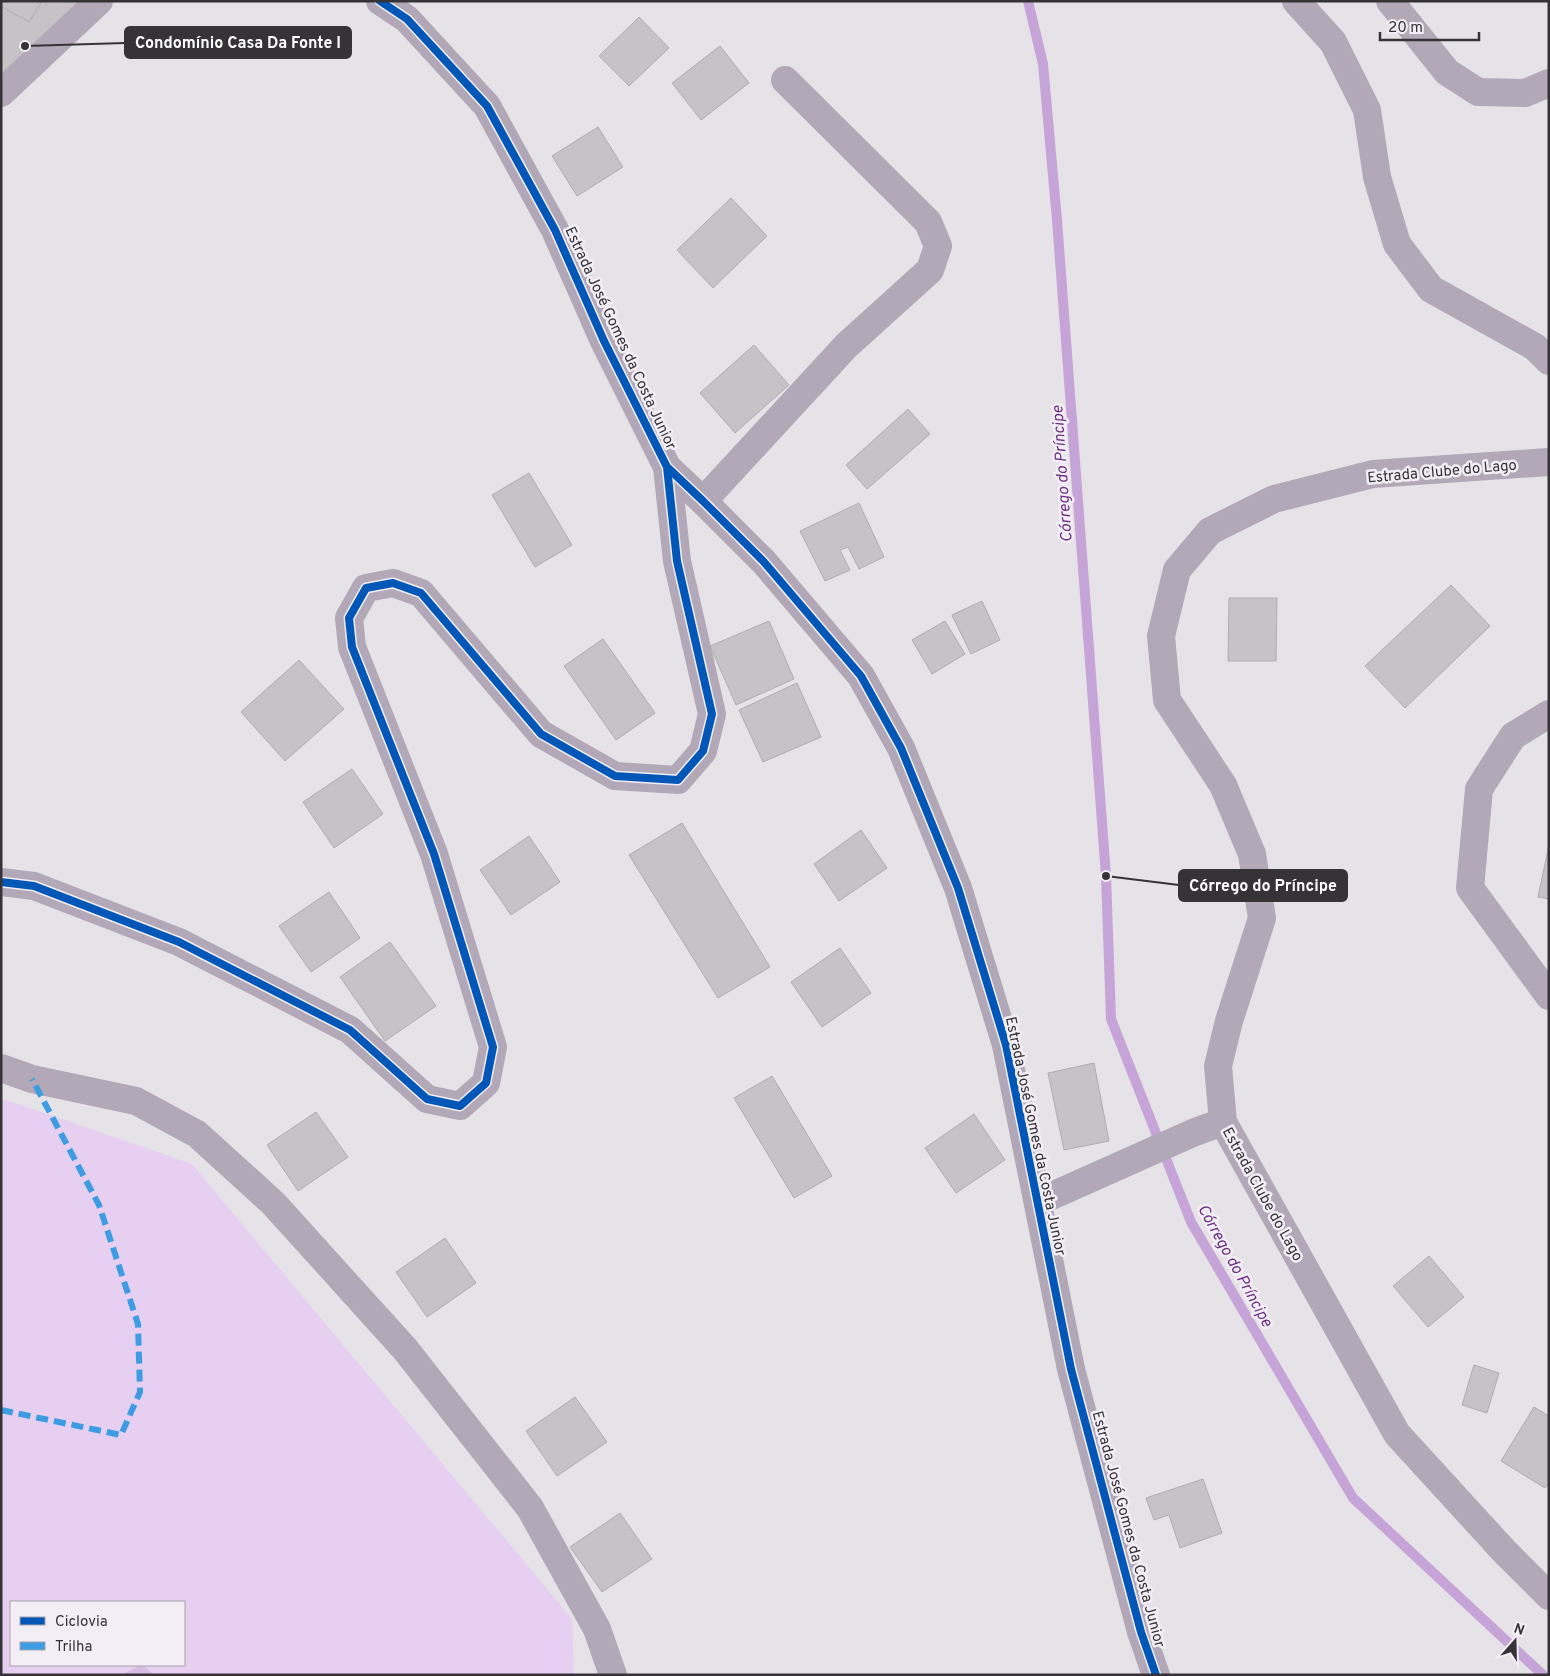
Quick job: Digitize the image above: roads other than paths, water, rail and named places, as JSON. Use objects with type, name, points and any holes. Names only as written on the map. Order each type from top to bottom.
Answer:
[{"type":"street","points":[[1,93],[99,1]]},
{"type":"street","name":"Estrada José Gomes da Costa Junior","points":[[380,1],[407,19],[487,106],[555,230],[604,340],[667,467],[704,500],[764,562],[861,676],[901,748],[958,888],[1008,1055],[1071,1369],[1141,1632],[1156,1675]]},
{"type":"street","points":[[1296,1],[1333,42],[1367,110],[1377,177],[1397,244],[1431,289],[1535,347],[1549,361]]},
{"type":"street","points":[[1390,1],[1447,72],[1478,92],[1525,93],[1549,83]]},
{"type":"street","points":[[704,500],[846,346],[930,270],[938,246],[928,222],[785,80]]},
{"type":"street","name":"Estrada Clube do Lago","points":[[1549,462],[1373,474],[1274,499],[1210,531],[1176,570],[1161,636],[1167,700],[1223,785],[1252,854],[1262,918],[1229,1021],[1218,1066],[1223,1122],[1397,1434],[1504,1551],[1549,1596]]},
{"type":"street","points":[[1,882],[34,886],[179,942],[350,1030],[428,1098],[460,1106],[486,1083],[493,1047],[434,854],[352,647],[349,618],[366,588],[393,583],[421,593],[541,734],[615,776],[678,780],[703,751],[712,714],[677,561],[667,467]]},
{"type":"street","points":[[1549,714],[1513,736],[1479,789],[1470,888],[1549,996]]},
{"type":"street","points":[[1,1068],[32,1079],[136,1100],[197,1134],[273,1203],[404,1348],[530,1508],[597,1629],[613,1675]]},
{"type":"street","points":[[1038,1202],[1132,1159],[1223,1122]]},
{"type":"waterway","name":"Córrego do Príncipe","points":[[1028,1],[1043,64],[1057,220],[1106,876],[1111,1019],[1191,1222],[1353,1498],[1543,1675]]},
{"type":"place","name":"Condomínio Casa Da Fonte I","points":[[25,46]]},
{"type":"place","name":"Córrego do Príncipe","points":[[1106,876]]}]
